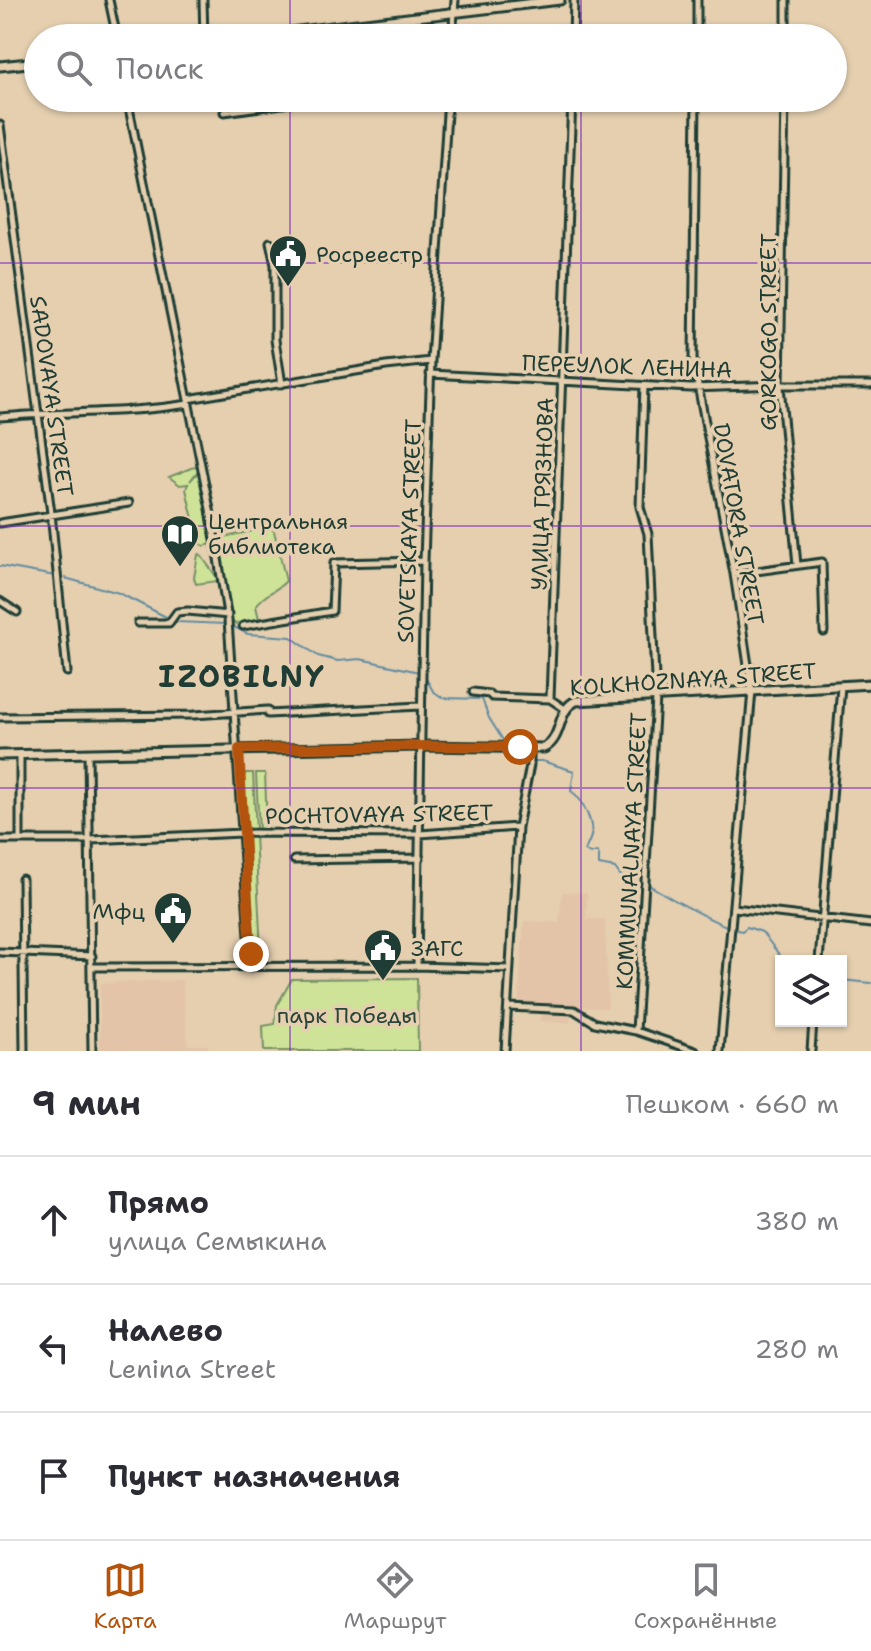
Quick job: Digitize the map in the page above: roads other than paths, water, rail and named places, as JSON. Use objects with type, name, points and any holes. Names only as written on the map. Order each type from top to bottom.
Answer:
[{"type":"main road","points":[[373,24],[560,0]]},
{"type":"main road","points":[[0,66],[24,63]]},
{"type":"main road","name":"KOLKHOZNAYA STREET","points":[[565,709],[576,701],[871,684]]},
{"type":"main road","points":[[0,755],[421,746],[544,748],[554,741],[565,709]]},
{"type":"street","points":[[109,0],[114,24]]},
{"type":"street","points":[[203,0],[204,24]]},
{"type":"street","points":[[453,24],[455,0]]},
{"type":"street","points":[[573,24],[574,0]]},
{"type":"street","points":[[697,0],[697,24]]},
{"type":"street","points":[[786,0],[786,24]]},
{"type":"street","points":[[130,112],[189,402],[228,618],[251,967]]},
{"type":"street","name":"SOVETSKAYA STREET","points":[[417,966],[420,706],[430,374],[447,112]]},
{"type":"street","name":"УЛИЦА ГРЯЗНОВА","points":[[550,699],[572,112]]},
{"type":"street","name":"DOVATORA STREET","points":[[696,112],[693,359],[734,574],[752,691],[720,1051]]},
{"type":"street","name":"GORKOGO STREET","points":[[785,112],[780,386],[797,565]]},
{"type":"street","name":"SADOVAYA STREET","points":[[0,125],[51,513],[67,672]]},
{"type":"street","points":[[270,242],[275,265],[275,340],[282,384]]},
{"type":"street","points":[[0,417],[111,412],[189,402],[386,366],[431,361]]},
{"type":"street","name":"ПЕРЕУЛОК ЛЕНИНА","points":[[430,374],[644,386],[871,385]]},
{"type":"street","name":"KOMMUNALNAYA STREET","points":[[636,1031],[656,698],[648,534],[640,507],[644,386]]},
{"type":"street","points":[[0,523],[129,503]]},
{"type":"street","points":[[243,626],[332,611],[334,563],[424,561]]},
{"type":"street","points":[[734,574],[822,562],[824,632]]},
{"type":"street","points":[[0,601],[17,612]]},
{"type":"street","points":[[138,623],[169,623],[177,612],[188,611],[228,618]]},
{"type":"street","points":[[819,955],[841,686]]},
{"type":"street","name":"KOLKHOZNAYA STREET","points":[[473,692],[492,697],[550,699],[565,709]]},
{"type":"street","points":[[0,717],[217,714],[268,710],[268,714],[420,706]]},
{"type":"street","points":[[505,1051],[518,827],[530,748]]},
{"type":"street","points":[[88,753],[92,1051]]},
{"type":"street","points":[[20,755],[20,839]]},
{"type":"street","name":"POCHTOVAYA STREET","points":[[0,840],[91,840],[242,833],[420,834],[518,827]]},
{"type":"street","points":[[294,860],[420,858]]},
{"type":"street","points":[[22,879],[24,1051]]},
{"type":"street","points":[[734,908],[871,924]]},
{"type":"street","points":[[0,952],[92,956]]},
{"type":"street","points":[[92,967],[417,966],[510,969]]},
{"type":"street","points":[[508,1007],[574,1010],[595,1023],[636,1031],[695,1051]]},
{"type":"street","points":[[811,1051],[813,1027]]},
{"type":"waterway","points":[[0,566],[55,576]]},
{"type":"waterway","points":[[65,578],[119,593],[176,622],[226,624]]},
{"type":"waterway","points":[[232,626],[248,634],[291,637],[318,656],[338,661],[360,659],[419,672]]},
{"type":"waterway","points":[[424,675],[433,691],[443,698],[482,699],[489,718],[506,745]]},
{"type":"waterway","points":[[511,749],[520,761],[527,761]]},
{"type":"waterway","points":[[533,761],[574,771],[571,791],[583,806],[591,827],[585,851],[590,854],[597,852],[599,865],[615,868],[620,875],[635,876]]},
{"type":"waterway","points":[[649,885],[722,924],[742,931],[747,927],[762,932],[779,955]]},
{"type":"waterway","points":[[847,981],[871,983]]},
{"type":"place","name":"Росреестр","points":[[288,288]]},
{"type":"place","name":"Центральная библиотека","points":[[180,568]]},
{"type":"place","name":"Мфц","points":[[173,945]]},
{"type":"place","name":"ЗАГС","points":[[383,982]]},
{"type":"district","name":"IZOBILNY","points":[[242,677]]},
{"type":"park label","name":"парк Победы","points":[[347,1015]]}]
